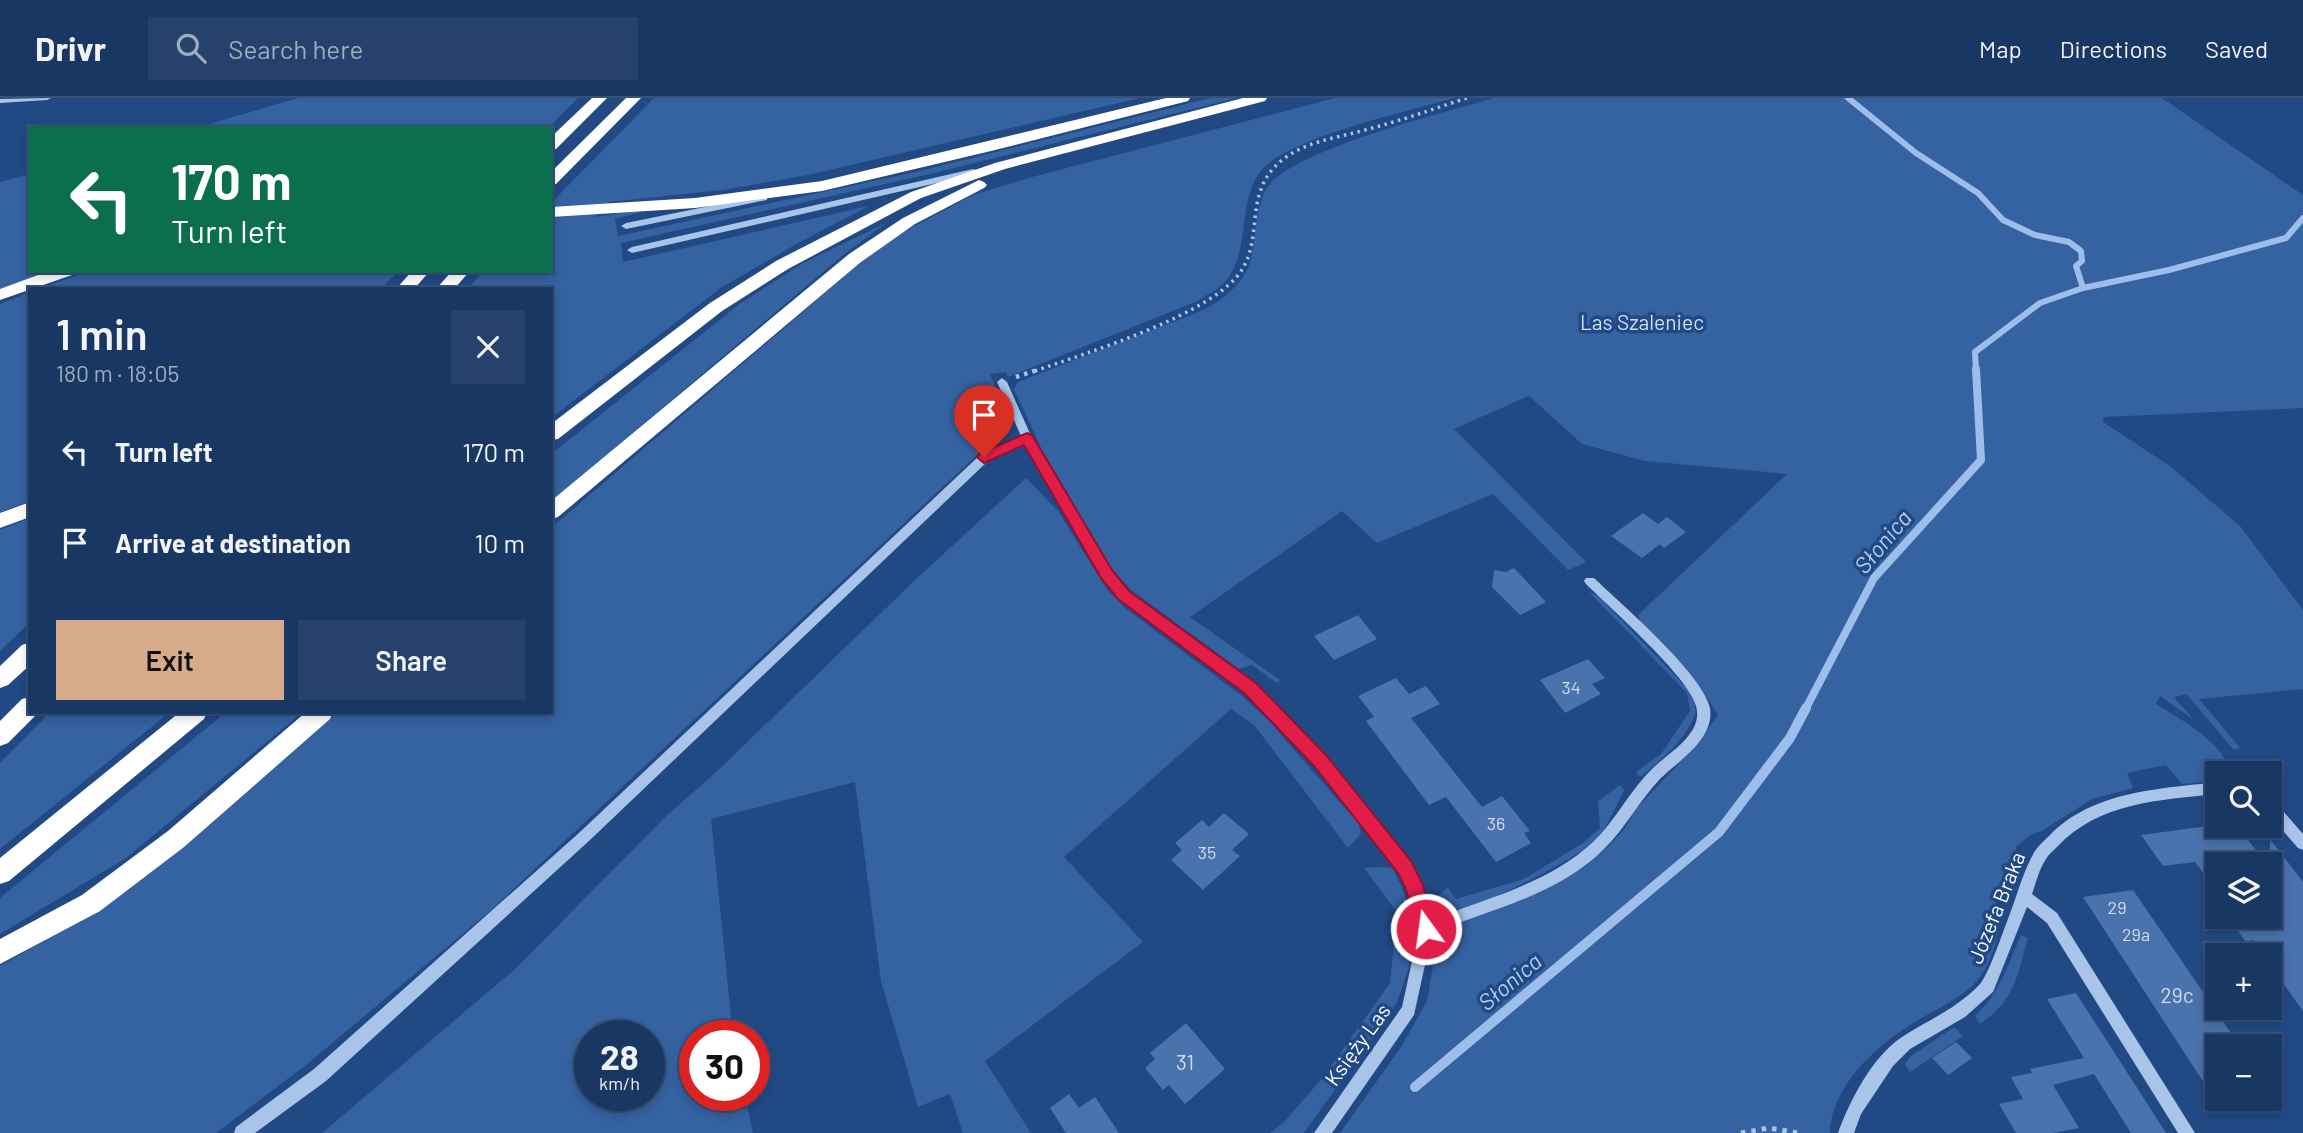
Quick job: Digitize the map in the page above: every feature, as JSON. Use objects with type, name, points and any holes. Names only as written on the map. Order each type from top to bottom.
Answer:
[{"type":"highway","points":[[553,144],[600,98]]},
{"type":"highway","points":[[553,179],[634,98]]},
{"type":"highway","points":[[553,212],[695,202],[822,186],[991,147],[1183,98]]},
{"type":"highway","points":[[553,432],[716,307],[782,265],[916,195],[1000,166],[1260,98]]},
{"type":"highway","points":[[553,510],[855,258],[909,221],[970,189],[1142,129]]},
{"type":"highway","points":[[0,295],[60,273]]},
{"type":"highway","points":[[406,287],[420,273]]},
{"type":"highway","points":[[446,287],[459,273]]},
{"type":"highway","points":[[0,521],[28,510]]},
{"type":"highway","points":[[0,679],[28,653]]},
{"type":"highway","points":[[0,736],[28,707]]},
{"type":"highway","points":[[0,873],[194,714]]},
{"type":"highway","points":[[0,952],[91,903],[176,839],[320,714]]},
{"type":"street","points":[[0,101],[47,98]]},
{"type":"street","points":[[632,250],[1000,166]]},
{"type":"street","points":[[626,226],[822,186]]},
{"type":"street","name":"Księży Las","points":[[1002,382],[1027,438],[1106,574],[1124,595],[1250,688],[1320,761],[1404,867],[1414,885],[1426,929],[1409,1010],[1322,1133]]},
{"type":"street","points":[[242,1133],[320,1075],[575,845],[984,457],[1027,438]]},
{"type":"street","points":[[1426,929],[1549,880],[1572,868],[1612,832],[1649,781],[1693,738],[1700,727],[1704,716],[1703,706],[1690,683],[1590,581]]},
{"type":"street","name":"Józefa Braka","points":[[1846,1133],[1870,1082],[1887,1060],[1905,1044],[1959,1012],[1988,987],[2040,855],[2048,846],[2075,821],[2096,808],[2126,800],[2205,790]]},
{"type":"street","points":[[2282,820],[2303,844]]},
{"type":"lane","points":[[2024,897],[2052,918],[2187,1133]]},
{"type":"path","points":[[1002,382],[1186,312],[1226,289],[1242,271],[1255,202],[1261,187],[1282,160],[1310,144],[1467,98]]},
{"type":"path","points":[[1741,1133],[1761,1127],[1787,1128],[1798,1133]]},
{"type":"green space","points":[[298,98],[578,98],[550,126],[203,126]]},
{"type":"green space","points":[[654,98],[1140,98],[808,175],[723,190],[609,202],[593,217],[616,214],[615,212],[642,212],[615,219],[618,236],[920,171],[1210,98],[1237,98],[934,173],[621,243],[623,262],[869,206],[722,287],[553,416],[553,287],[469,287],[482,273],[553,273],[553,201]]},
{"type":"green space","points":[[1335,98],[1454,98],[1350,127],[1295,148],[1274,160],[1260,172],[1253,185],[1233,271],[1221,286],[1198,301],[1008,377],[1006,372],[990,374],[1010,424],[490,911],[306,1065],[216,1133],[0,1133],[0,966],[87,916],[173,854],[335,714],[553,714],[553,526],[860,263],[894,237],[973,195],[1032,177]]},
{"type":"green space","name":"Las Szaleniec","points":[[1494,98],[2162,98],[2303,195],[2303,408],[2104,417],[2103,422],[2170,466],[2240,526],[2303,610],[2303,689],[2199,699],[2240,748],[2234,750],[2186,694],[2174,697],[2194,720],[2160,696],[2156,704],[2201,734],[2213,744],[2224,761],[2205,761],[2205,782],[2182,784],[2166,765],[2127,773],[2133,788],[2092,799],[2042,831],[2029,836],[2017,846],[1996,901],[2004,912],[1991,957],[1982,974],[1962,994],[1896,1034],[1869,1057],[1846,1085],[1838,1100],[1830,1133],[1340,1133],[1401,1047],[1427,1001],[1437,942],[1451,925],[1551,886],[1603,851],[1623,831],[1637,808],[1697,744],[1718,715],[1696,681],[1641,624],[1638,615],[1787,474],[1645,461],[1582,444],[1529,396],[1454,429],[1586,562],[1568,570],[1493,494],[1377,543],[1342,511],[1190,617],[1280,680],[1277,683],[1252,665],[1239,669],[1131,590],[1112,569],[1041,448],[1014,389],[1018,382],[1208,308],[1224,297],[1246,272],[1265,191],[1278,176],[1334,148],[1406,123]]},
{"type":"green space","points":[[28,175],[28,273],[46,273],[0,290],[0,182]]},
{"type":"green space","points":[[886,223],[842,256],[553,500],[553,452],[741,303],[803,263]]},
{"type":"green space","points":[[83,273],[397,273],[382,287],[44,287]]},
{"type":"green space","points":[[28,293],[28,502],[0,512],[0,304]]},
{"type":"green space","points":[[1026,478],[1058,511],[1106,588],[1124,607],[1242,696],[1270,722],[1359,824],[1361,834],[1348,848],[1254,725],[1231,709],[1064,857],[1143,942],[985,1061],[1031,1133],[963,1133],[950,1094],[918,1107],[881,981],[855,782],[711,819],[731,1020],[679,1020],[679,1111],[748,1111],[753,1133],[322,1133],[515,969],[666,816],[713,775],[914,581]]},
{"type":"green space","points":[[28,519],[28,624],[0,651],[0,530]]},
{"type":"green space","points":[[1589,592],[1599,597],[1689,690],[1694,704],[1695,714],[1684,735],[1663,758],[1640,777],[1636,772],[1661,754],[1690,711],[1687,693]]},
{"type":"green space","points":[[48,714],[168,714],[0,849],[0,763]]},
{"type":"green space","points":[[224,714],[301,714],[126,858],[0,934],[0,898]]},
{"type":"green space","points":[[1620,785],[1624,790],[1606,826],[1590,845],[1579,853],[1518,886],[1474,905],[1443,911],[1434,907],[1433,902],[1447,887],[1456,899],[1524,879],[1583,843],[1600,828],[1598,801]]},
{"type":"green space","points":[[1364,868],[1392,868],[1401,886],[1411,919],[1408,969],[1396,1004],[1304,1133],[1270,1133],[1283,1123],[1324,1076],[1390,983],[1397,912]]},
{"type":"green space","points":[[2021,935],[2028,938],[2013,987],[2001,1006],[1980,1024],[1975,1016],[1997,989]]},
{"type":"green space","points":[[1954,1027],[1963,1036],[1910,1072],[1905,1064],[1911,1056]]},
{"type":"building","points":[[1643,513],[1658,524],[1667,517],[1686,532],[1664,548],[1660,544],[1642,558],[1611,536]]},
{"type":"building","points":[[1514,568],[1546,602],[1520,615],[1492,587],[1494,570],[1506,572]]},
{"type":"building","points":[[1358,615],[1377,639],[1334,660],[1314,636]]},
{"type":"building","points":[[1588,659],[1605,678],[1592,684],[1601,694],[1565,713],[1540,680]]},
{"type":"building","points":[[1396,678],[1409,694],[1426,686],[1440,704],[1411,718],[1482,807],[1502,796],[1530,831],[1524,833],[1531,843],[1496,862],[1446,797],[1429,805],[1366,721],[1374,717],[1358,696]]},
{"type":"building","points":[[1224,813],[1249,834],[1232,850],[1240,856],[1203,890],[1171,860],[1182,850],[1175,843],[1202,820],[1209,827]]},
{"type":"building","points":[[2205,826],[2205,838],[2246,838],[2258,852],[2205,852],[2205,876],[2195,862],[2163,866],[2141,835]]},
{"type":"building","points":[[2270,839],[2280,852],[2270,852]]},
{"type":"building","points":[[2282,855],[2303,882],[2303,1011],[2282,982],[2282,943],[2254,943],[2252,940],[2246,942],[2237,929],[2282,929]]},
{"type":"building","points":[[2133,890],[2205,995],[2205,1020],[2222,1020],[2232,1034],[2205,1034],[2205,1085],[2083,897]]},
{"type":"building","points":[[2076,993],[2166,1133],[2131,1133],[2094,1074],[2053,1085],[2079,1128],[2053,1133],[2016,1133],[1999,1104],[2023,1099],[2011,1077],[2032,1073],[2030,1069],[2084,1058],[2047,999]]},
{"type":"building","points":[[1186,1023],[1225,1069],[1185,1104],[1169,1085],[1163,1090],[1145,1068],[1155,1059],[1150,1053]]},
{"type":"building","points":[[1956,1042],[1972,1058],[1948,1075],[1932,1058]]},
{"type":"building","points":[[1069,1094],[1079,1108],[1095,1097],[1119,1133],[1066,1133],[1050,1108]]},
{"type":"waterway","name":"Słonica","points":[[1848,98],[1916,153],[1978,193],[2003,220],[2035,235],[2069,242],[2081,251],[2082,261],[2076,266],[2083,288]]},
{"type":"waterway","points":[[2083,288],[2169,270],[2286,238],[2303,218]]},
{"type":"waterway","name":"Słonica","points":[[1976,371],[1975,352],[2040,303],[2083,288]]},
{"type":"waterway","name":"Słonica","points":[[1805,710],[1874,578],[1981,460],[1976,369]]},
{"type":"waterway","name":"Słonica","points":[[1415,1087],[1719,832],[1790,738],[1806,708]]},
{"type":"route","points":[[984,457],[1027,438],[1106,574],[1124,595],[1250,688],[1320,761],[1404,867],[1414,885],[1426,929]]}]
